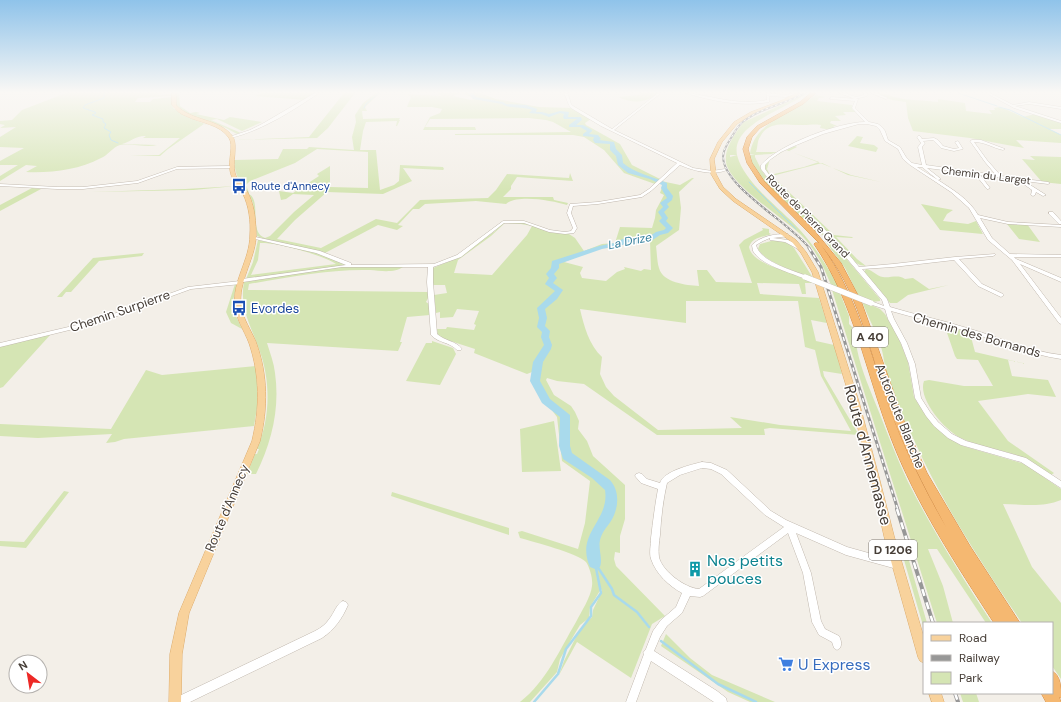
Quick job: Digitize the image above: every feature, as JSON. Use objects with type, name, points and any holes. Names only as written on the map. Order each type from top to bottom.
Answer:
[{"type":"highway","name":"Autoroute Blanche","points":[[756,126],[749,131],[740,145],[742,162],[754,180],[814,240],[835,272],[848,298],[882,402],[909,467],[944,532],[1000,622]]},
{"type":"highway","name":"Autoroute Blanche","points":[[762,126],[748,138],[746,145],[747,160],[753,171],[762,182],[820,240],[843,273],[856,300],[894,408],[919,467],[952,526],[1013,622]]},
{"type":"highway","points":[[1053,679],[1061,691]]},
{"type":"main road","points":[[215,126],[223,129],[231,137]]},
{"type":"main road","name":"D 1206","points":[[733,126],[714,150],[712,159],[714,171],[720,186],[727,195],[788,236],[800,248]]},
{"type":"main road","name":"Route d'Annecy","points":[[175,702],[177,647],[184,613],[256,441],[261,420],[263,399],[261,370],[239,308],[238,298],[252,246],[248,199],[236,180],[232,168],[231,137]]},
{"type":"main road","name":"Route d'Annemasse","points":[[800,248],[815,272],[824,300],[870,458],[897,565],[923,654]]},
{"type":"street","points":[[231,137],[242,134],[259,126]]},
{"type":"street","points":[[604,126],[697,170],[725,170]]},
{"type":"street","points":[[612,130],[618,126]]},
{"type":"street","name":"Route de Pierre Grand","points":[[847,126],[813,136],[771,156],[763,164],[762,168],[776,186],[830,236],[884,299],[891,319],[904,343],[912,364],[918,398],[928,414],[942,430],[964,443],[1024,460],[1061,486]]},
{"type":"street","points":[[878,126],[885,134],[886,140],[899,148],[904,158],[967,203],[977,216],[990,239],[1014,259],[1061,322]]},
{"type":"street","points":[[924,167],[920,147],[923,144],[920,139],[936,139],[942,147],[955,150],[961,148],[957,142]]},
{"type":"street","points":[[1001,178],[986,161],[972,141],[983,141],[995,148],[1003,150]]},
{"type":"street","points":[[252,237],[318,252],[352,265],[431,265],[459,256],[503,222],[524,222],[549,231],[565,233],[572,232],[575,228],[569,213],[571,205],[598,203],[638,197],[646,193],[680,163]]},
{"type":"street","name":"Chemin du Larget","points":[[911,164],[1001,178],[1048,183]]},
{"type":"street","name":"Chemin du Larget","points":[[924,167],[942,183],[940,184]]},
{"type":"street","points":[[0,185],[83,188],[138,182],[177,168],[232,168]]},
{"type":"street","points":[[976,174],[988,188]]},
{"type":"street","points":[[1018,180],[1044,195]]},
{"type":"street","points":[[1033,195],[1034,190]]},
{"type":"street","points":[[1051,213],[1061,225]]},
{"type":"street","points":[[977,216],[1012,223],[1061,225]]},
{"type":"street","points":[[774,226],[777,237]]},
{"type":"street","points":[[777,237],[788,236]]},
{"type":"street","points":[[777,237],[800,248]]},
{"type":"street","name":"Chemin des Bornands","points":[[777,237],[762,240],[756,243],[754,246],[756,252],[772,263],[805,277],[888,309],[965,329],[1027,351],[1061,357]]},
{"type":"street","points":[[859,268],[928,263],[955,258],[994,255]]},
{"type":"street","points":[[1010,255],[1061,256]]},
{"type":"street","points":[[955,258],[980,285],[1001,295]]},
{"type":"street","points":[[1014,259],[1061,280]]},
{"type":"street","name":"Chemin Surpierre","points":[[0,345],[96,322],[184,289],[242,282],[305,270],[352,265]]},
{"type":"street","points":[[431,265],[430,282],[434,335],[439,339],[457,346],[459,349]]},
{"type":"street","points":[[873,304],[884,299]]},
{"type":"street","points":[[790,526],[703,591],[697,593],[687,591],[674,582],[659,566],[655,558],[655,546],[664,481],[669,476],[704,466],[711,466],[724,472],[776,519],[846,551],[897,565]]},
{"type":"street","points":[[639,476],[644,481],[662,487]]},
{"type":"street","points":[[790,526],[807,572],[817,622],[822,632],[836,639],[836,645]]},
{"type":"street","points":[[631,702],[648,653],[659,629],[682,607],[687,591]]},
{"type":"street","points":[[179,702],[313,638],[329,628],[343,605]]},
{"type":"street","points":[[648,653],[713,694],[722,702]]},
{"type":"green space","points":[[4,126],[201,126],[160,156],[130,156],[159,155],[180,138],[143,138],[146,136],[143,136],[122,144],[157,145],[120,145],[103,157],[92,162],[65,170],[26,172],[37,166],[26,165],[0,181],[0,176],[18,165],[0,165],[0,161],[24,148],[0,147],[0,137],[16,127],[0,128]]},
{"type":"green space","points":[[220,126],[224,126],[241,133],[237,134]]},
{"type":"green space","points":[[231,126],[254,126],[242,131]]},
{"type":"green space","points":[[318,126],[330,126],[317,138],[235,140],[309,137]]},
{"type":"green space","points":[[355,126],[365,126],[360,150],[376,150],[380,190],[394,185],[399,181],[400,165],[443,167],[444,169],[403,168],[412,181],[383,194],[327,192],[295,220],[277,239],[321,248],[376,219],[397,223],[420,200],[488,198],[496,190],[507,174],[569,178],[570,173],[573,181],[517,177],[511,186],[511,189],[503,197],[553,197],[554,200],[568,203],[567,205],[545,200],[519,199],[506,204],[476,201],[425,204],[419,209],[413,209],[398,225],[403,226],[397,230],[378,225],[325,253],[265,239],[257,236],[253,203],[249,194],[255,203],[257,230],[260,235],[265,238],[270,236],[314,195],[293,194],[286,199],[281,200],[279,191],[293,193],[319,176],[317,174],[330,166],[330,187],[368,188],[368,152],[317,149],[295,163],[250,181],[246,185],[249,193],[238,178],[234,160],[278,159],[283,149],[307,149],[309,147],[354,150],[352,137]]},
{"type":"green space","points":[[426,126],[425,127],[475,127],[476,130],[423,130]]},
{"type":"green space","points":[[560,126],[587,126],[620,144],[632,165],[660,179],[655,184],[624,173],[604,150],[584,137],[573,135],[455,135],[455,134],[571,132]]},
{"type":"green space","points":[[741,126],[752,126],[743,134],[738,144],[737,155],[747,176],[800,230],[826,265],[839,288],[831,285],[823,266],[809,243],[796,230],[759,202],[737,181],[729,171],[726,162],[726,153],[732,139]]},
{"type":"green space","points":[[767,126],[774,126],[764,131],[759,139],[756,152],[777,152],[755,155],[762,171],[772,184],[825,234],[823,235],[818,233],[765,182],[750,161],[752,160],[750,155],[755,154],[750,154],[753,143]]},
{"type":"green space","points":[[821,126],[837,126],[833,126],[837,128],[831,130],[820,128]]},
{"type":"green space","points":[[911,126],[1061,126],[1061,129],[1049,129],[1061,135],[1061,143],[1016,140],[1024,148],[970,138],[913,131]]},
{"type":"green space","points":[[857,136],[863,137],[860,143],[874,145],[878,148],[876,152],[848,146]]},
{"type":"green space","points":[[795,146],[797,147],[789,151],[786,150]]},
{"type":"green space","points":[[1030,156],[1061,157],[1061,184],[1042,182],[1022,159],[1035,160]]},
{"type":"green space","points":[[770,159],[767,169],[770,175],[818,162],[821,163],[772,176],[834,235],[852,237],[853,238],[836,237],[857,259],[866,266],[856,263],[828,233],[767,174],[764,166]]},
{"type":"green space","points":[[832,168],[851,175],[881,182],[848,175]]},
{"type":"green space","points":[[694,178],[679,192],[681,208],[679,230],[656,246],[658,266],[661,273],[670,280],[694,286],[699,286],[697,270],[707,270],[716,282],[752,283],[739,245],[744,240],[763,230],[762,228],[769,229],[769,233],[771,234],[755,239],[751,243],[749,247],[752,254],[759,260],[798,275],[814,283],[805,283],[806,294],[802,294],[799,284],[757,283],[760,294],[819,298],[827,323],[811,320],[816,341],[834,345],[842,374],[823,371],[824,376],[859,435],[770,428],[764,429],[765,435],[657,435],[584,384],[557,381],[547,378],[546,380],[554,395],[571,406],[575,412],[579,421],[578,429],[587,441],[593,456],[625,485],[625,519],[620,536],[620,553],[615,552],[614,559],[616,566],[665,616],[652,624],[631,678],[577,642],[559,675],[564,661],[579,631],[592,617],[593,610],[602,591],[601,589],[590,607],[589,618],[580,625],[560,659],[557,672],[530,702],[520,702],[537,685],[552,665],[586,604],[590,595],[592,577],[586,562],[574,555],[555,548],[520,538],[518,532],[522,531],[578,549],[585,523],[590,481],[562,461],[557,417],[533,385],[532,372],[527,374],[474,353],[475,349],[438,337],[437,329],[446,329],[447,327],[474,330],[476,325],[474,324],[479,311],[457,309],[453,317],[440,318],[440,312],[436,313],[434,295],[447,293],[445,285],[433,285],[433,268],[459,257],[495,231],[501,224],[506,222],[526,223],[549,232],[569,234],[575,238],[584,251],[602,244],[615,243],[620,227],[652,228],[656,210],[664,195],[660,193],[663,184],[659,183],[661,181],[680,185]],"holes":[[[505,223],[532,226],[527,235],[492,275],[454,273],[458,260],[491,236]],[[650,241],[651,270],[644,269],[641,271],[624,267],[625,269],[617,272],[606,281],[582,278],[580,273],[583,267],[564,262],[600,248],[613,248],[627,242],[638,244]],[[686,301],[798,301],[805,347],[815,350],[821,376],[851,431],[780,425],[730,417],[742,428],[658,430],[614,396],[606,387],[600,374],[602,357],[590,341],[580,309],[686,323]]]},
{"type":"green space","points":[[236,186],[193,190],[91,192],[185,189]]},
{"type":"green space","points":[[32,188],[41,189],[0,211],[0,205]]},
{"type":"green space","points":[[921,204],[953,210],[947,214],[943,221],[968,224],[976,221],[983,234],[940,230]]},
{"type":"green space","points":[[1007,224],[1027,224],[1040,242],[1019,239]]},
{"type":"green space","points":[[826,237],[830,239],[880,299],[880,301],[872,302],[859,297],[845,268],[823,238]]},
{"type":"green space","points":[[258,240],[318,253],[347,265],[246,279],[253,262]],"holes":[[[260,243],[268,243],[299,250],[329,260],[336,264],[251,275],[258,260]]]},
{"type":"green space","points":[[775,240],[788,243],[794,248],[813,278],[775,263],[768,259],[758,249],[760,244]]},
{"type":"green space","points":[[144,253],[142,256],[99,261],[71,292],[66,292],[62,297],[57,297],[93,258]]},
{"type":"green space","points":[[344,266],[403,267],[392,271],[355,270],[310,274],[249,284],[248,290],[428,292],[429,296],[426,302],[429,304],[430,315],[407,317],[400,342],[402,342],[398,351],[267,343],[275,373],[275,412],[270,437],[262,462],[256,474],[247,474],[255,454],[257,454],[259,449],[257,449],[267,413],[268,401],[264,364],[247,318],[243,301],[244,282]]},
{"type":"green space","points":[[866,269],[883,277],[897,276],[905,279],[913,278],[929,289],[949,285],[908,295],[897,303],[890,303],[864,272]]},
{"type":"green space","points":[[235,284],[237,284],[231,309],[242,329],[231,323],[226,312]]},
{"type":"green space","points":[[832,290],[840,293],[849,316],[849,324],[855,332],[856,346],[864,373],[908,482],[948,554],[991,622],[985,622],[937,549],[928,549],[943,586],[953,622],[937,622]]},
{"type":"green space","points":[[862,301],[880,309],[885,314],[899,339],[908,362],[914,397],[926,416],[942,433],[963,446],[1025,464],[1061,489],[1061,500],[1047,504],[1003,504],[1032,567],[1061,603],[1061,679],[1053,667],[1053,622],[1021,622],[950,511],[925,464],[895,398],[885,366],[880,342]]},
{"type":"green space","points":[[945,327],[951,327],[970,333],[975,352],[1027,364],[1008,360],[1012,376],[1048,380],[1056,397],[1028,394],[978,401],[1008,441],[1054,473],[1051,475],[1021,457],[976,444],[956,436],[942,423],[929,406],[923,388],[924,381],[929,380],[964,386],[993,386],[978,360],[957,359]]},
{"type":"green space","points":[[51,334],[3,387],[0,388],[0,346]]},
{"type":"green space","points":[[432,341],[453,348],[456,354],[440,385],[406,381],[426,343],[432,343]]},
{"type":"green space","points":[[256,366],[258,402],[254,426],[124,439],[106,443],[112,434],[38,438],[0,436],[0,424],[111,429],[146,370],[162,375]]},
{"type":"green space","points":[[554,421],[561,471],[522,472],[520,429]]},
{"type":"green space","points":[[64,491],[69,492],[26,548],[0,546],[0,541],[24,542]]},
{"type":"green space","points":[[392,492],[509,528],[509,535],[391,496]]},
{"type":"green space","points":[[906,550],[927,622],[923,622],[923,626],[902,553]]},
{"type":"green space","points":[[666,634],[690,658],[712,675],[775,702],[750,702],[728,692],[661,646]]},
{"type":"green space","points":[[960,694],[976,694],[979,702],[963,702]]},
{"type":"waterway","points":[[105,126],[104,128],[111,132],[109,135],[111,140],[118,143]]},
{"type":"waterway","name":"La Drize","points":[[571,126],[581,126],[590,131],[585,135],[596,136],[598,139],[596,140],[597,142],[612,143],[613,150],[619,155],[620,164],[630,172],[652,178],[665,184],[664,188],[670,196],[670,199],[663,203],[666,207],[661,212],[665,218],[662,221],[670,228],[666,232],[658,233],[649,240],[637,242],[624,240],[621,244],[601,247],[555,263],[555,268],[550,274],[553,278],[549,284],[559,290],[554,297],[541,308],[543,318],[541,327],[546,331],[545,337],[548,345],[538,362],[535,381],[546,401],[565,415],[565,451],[567,456],[590,470],[606,483],[611,494],[611,502],[607,517],[596,534],[593,553],[595,563]]},
{"type":"waterway","points":[[1042,126],[1061,135]]},
{"type":"waterway","points":[[749,182],[796,229]]},
{"type":"waterway","points":[[534,702],[558,674],[566,649],[591,616],[591,607],[601,593],[595,563],[612,589],[614,595],[637,612],[649,627]]},
{"type":"waterway","points":[[661,641],[718,684],[756,702]]},
{"type":"railway","points":[[740,126],[724,152],[723,157],[726,169],[734,181],[746,193],[789,228],[810,249]]},
{"type":"railway","points":[[809,248],[821,267],[898,510]]},
{"type":"railway","points":[[897,509],[933,622]]},
{"type":"railway","points":[[955,694],[958,702]]},
{"type":"place","name":"Route d'Annecy","points":[[239,186]]},
{"type":"place","name":"Evordes","points":[[239,308]]},
{"type":"place","name":"Nos petits pouces","points":[[695,569]]},
{"type":"place","name":"U Express","points":[[786,664]]}]
